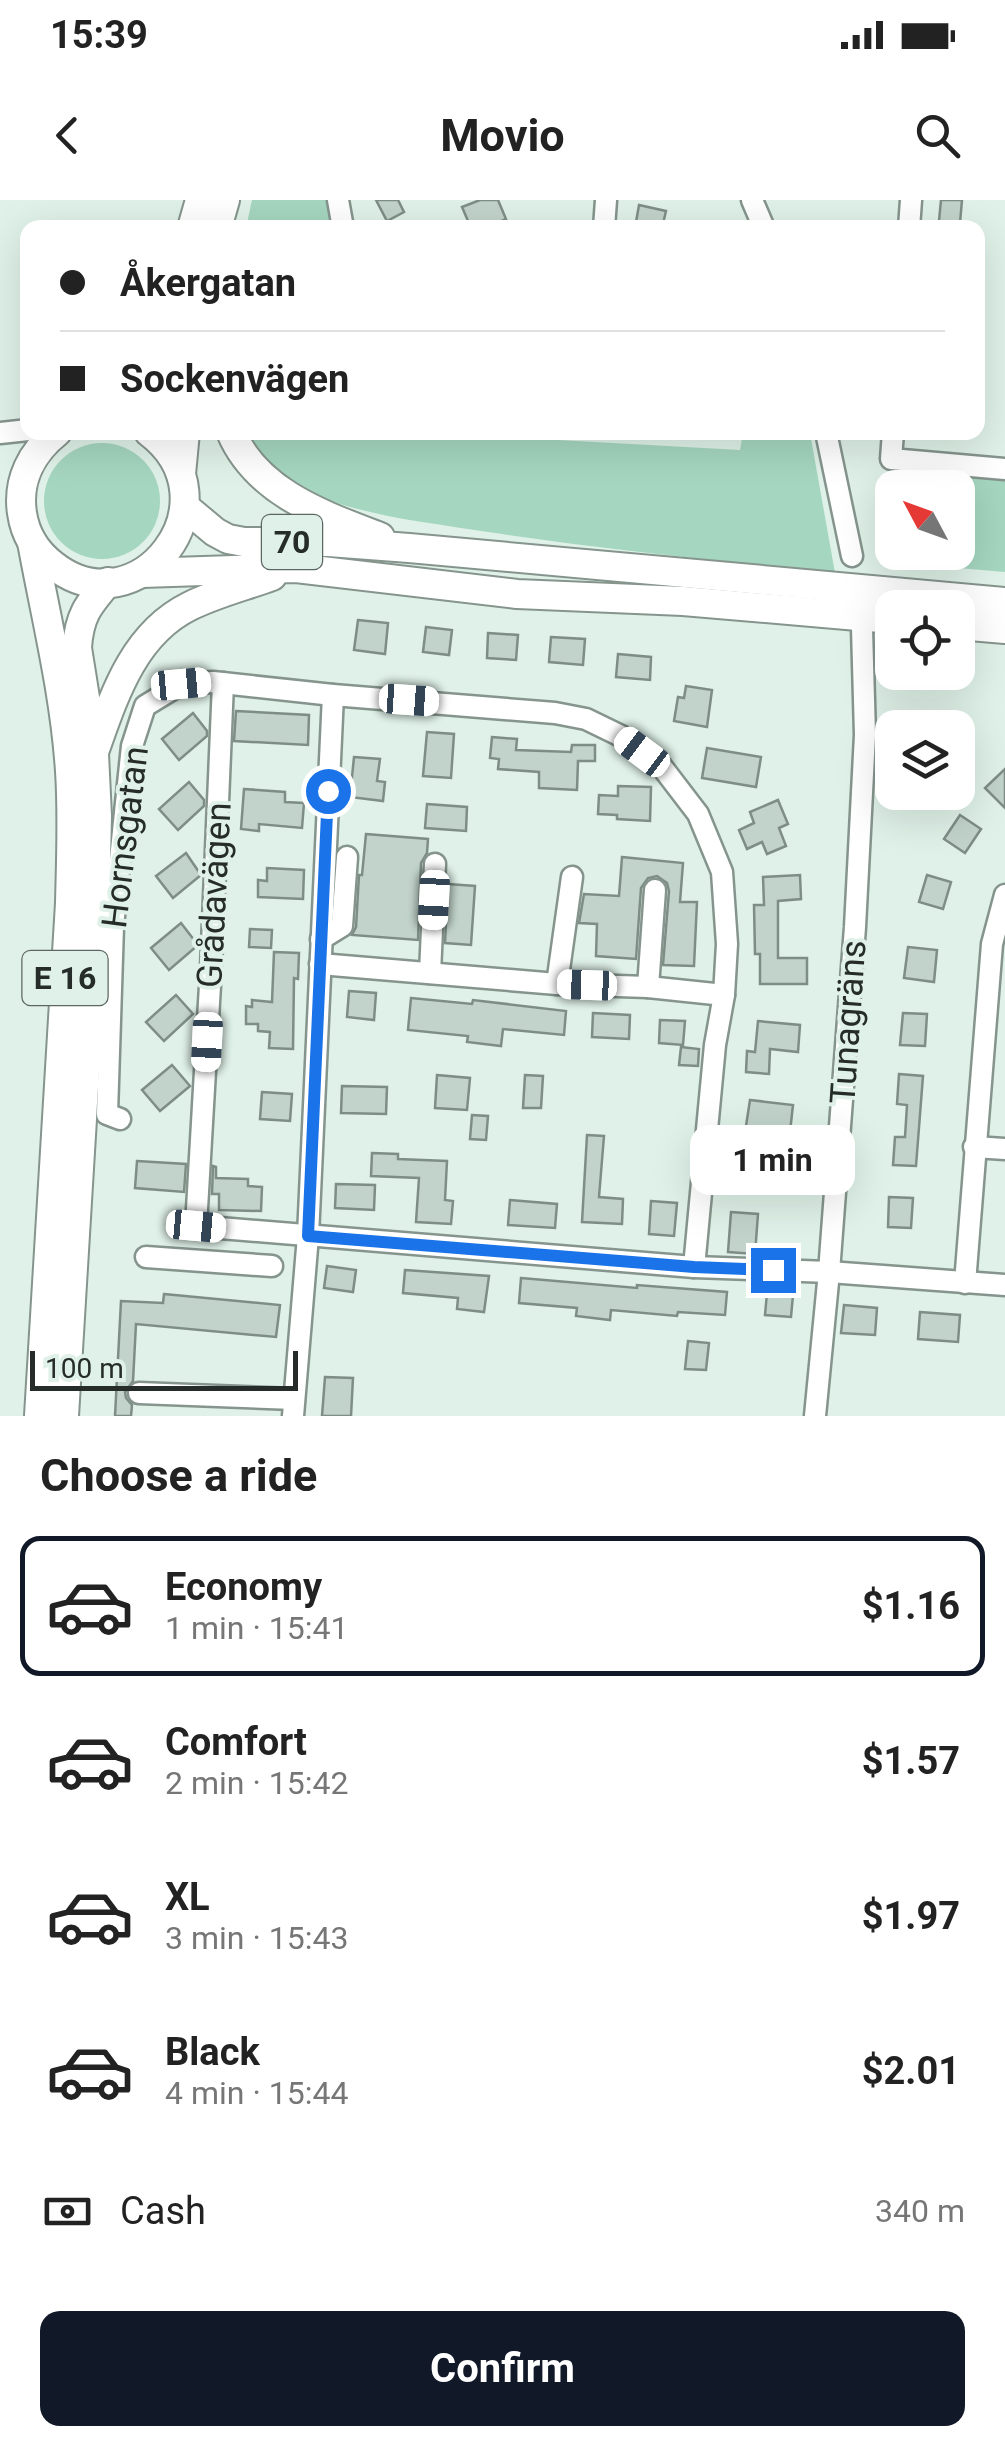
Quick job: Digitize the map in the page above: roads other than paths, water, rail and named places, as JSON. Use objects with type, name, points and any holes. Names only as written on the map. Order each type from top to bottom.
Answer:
[{"type":"highway","points":[[48,440],[30,464],[22,491],[28,530],[49,562],[70,576],[95,582],[142,573],[172,545],[185,507],[181,474],[184,440]]},
{"type":"highway","points":[[157,440],[181,474]]},
{"type":"highway","points":[[234,440],[252,467],[289,497],[409,548]]},
{"type":"highway","name":"70","points":[[185,507],[215,532],[244,542],[329,542],[409,548],[1005,602]]},
{"type":"highway","name":"E 16","points":[[28,530],[64,717],[72,818],[39,1416]]},
{"type":"highway","name":"70","points":[[142,573],[296,568],[516,594],[684,602],[875,618]]},
{"type":"highway","name":"70","points":[[94,754],[125,675],[152,633],[191,605],[296,568]]},
{"type":"highway","name":"E 16","points":[[64,1416],[97,816],[94,754],[78,631],[85,610],[108,582]]},
{"type":"highway","points":[[975,626],[1005,629]]},
{"type":"street","points":[[828,440],[852,556]]},
{"type":"street","points":[[892,440],[891,459],[1005,469]]},
{"type":"street","points":[[0,501],[28,530]]},
{"type":"street","name":"Tunagräns","points":[[815,1416],[830,1272],[853,946],[864,735],[862,628]]},
{"type":"street","name":"Hornsgatan","points":[[120,1119],[107,1114],[114,926],[132,746],[145,706],[181,684],[223,683],[555,712],[586,720],[621,736],[662,767],[698,814],[722,872],[727,944],[724,995],[715,1045],[694,1267]]},
{"type":"street","name":"Grådavägen","points":[[223,683],[196,1226],[308,1236]]},
{"type":"street","points":[[139,1393],[294,1407],[308,1236],[333,695]]},
{"type":"street","points":[[321,939],[342,926],[347,856]]},
{"type":"street","points":[[430,973],[436,864]]},
{"type":"street","points":[[557,984],[572,876]]},
{"type":"street","points":[[648,987],[656,890]]},
{"type":"street","points":[[965,1283],[992,944],[1005,896]]},
{"type":"street","points":[[320,964],[724,995]]},
{"type":"street","points":[[974,1147],[1005,1148]]},
{"type":"street","points":[[308,1236],[694,1267],[1005,1285]]},
{"type":"street","points":[[146,1257],[272,1266]]}]
